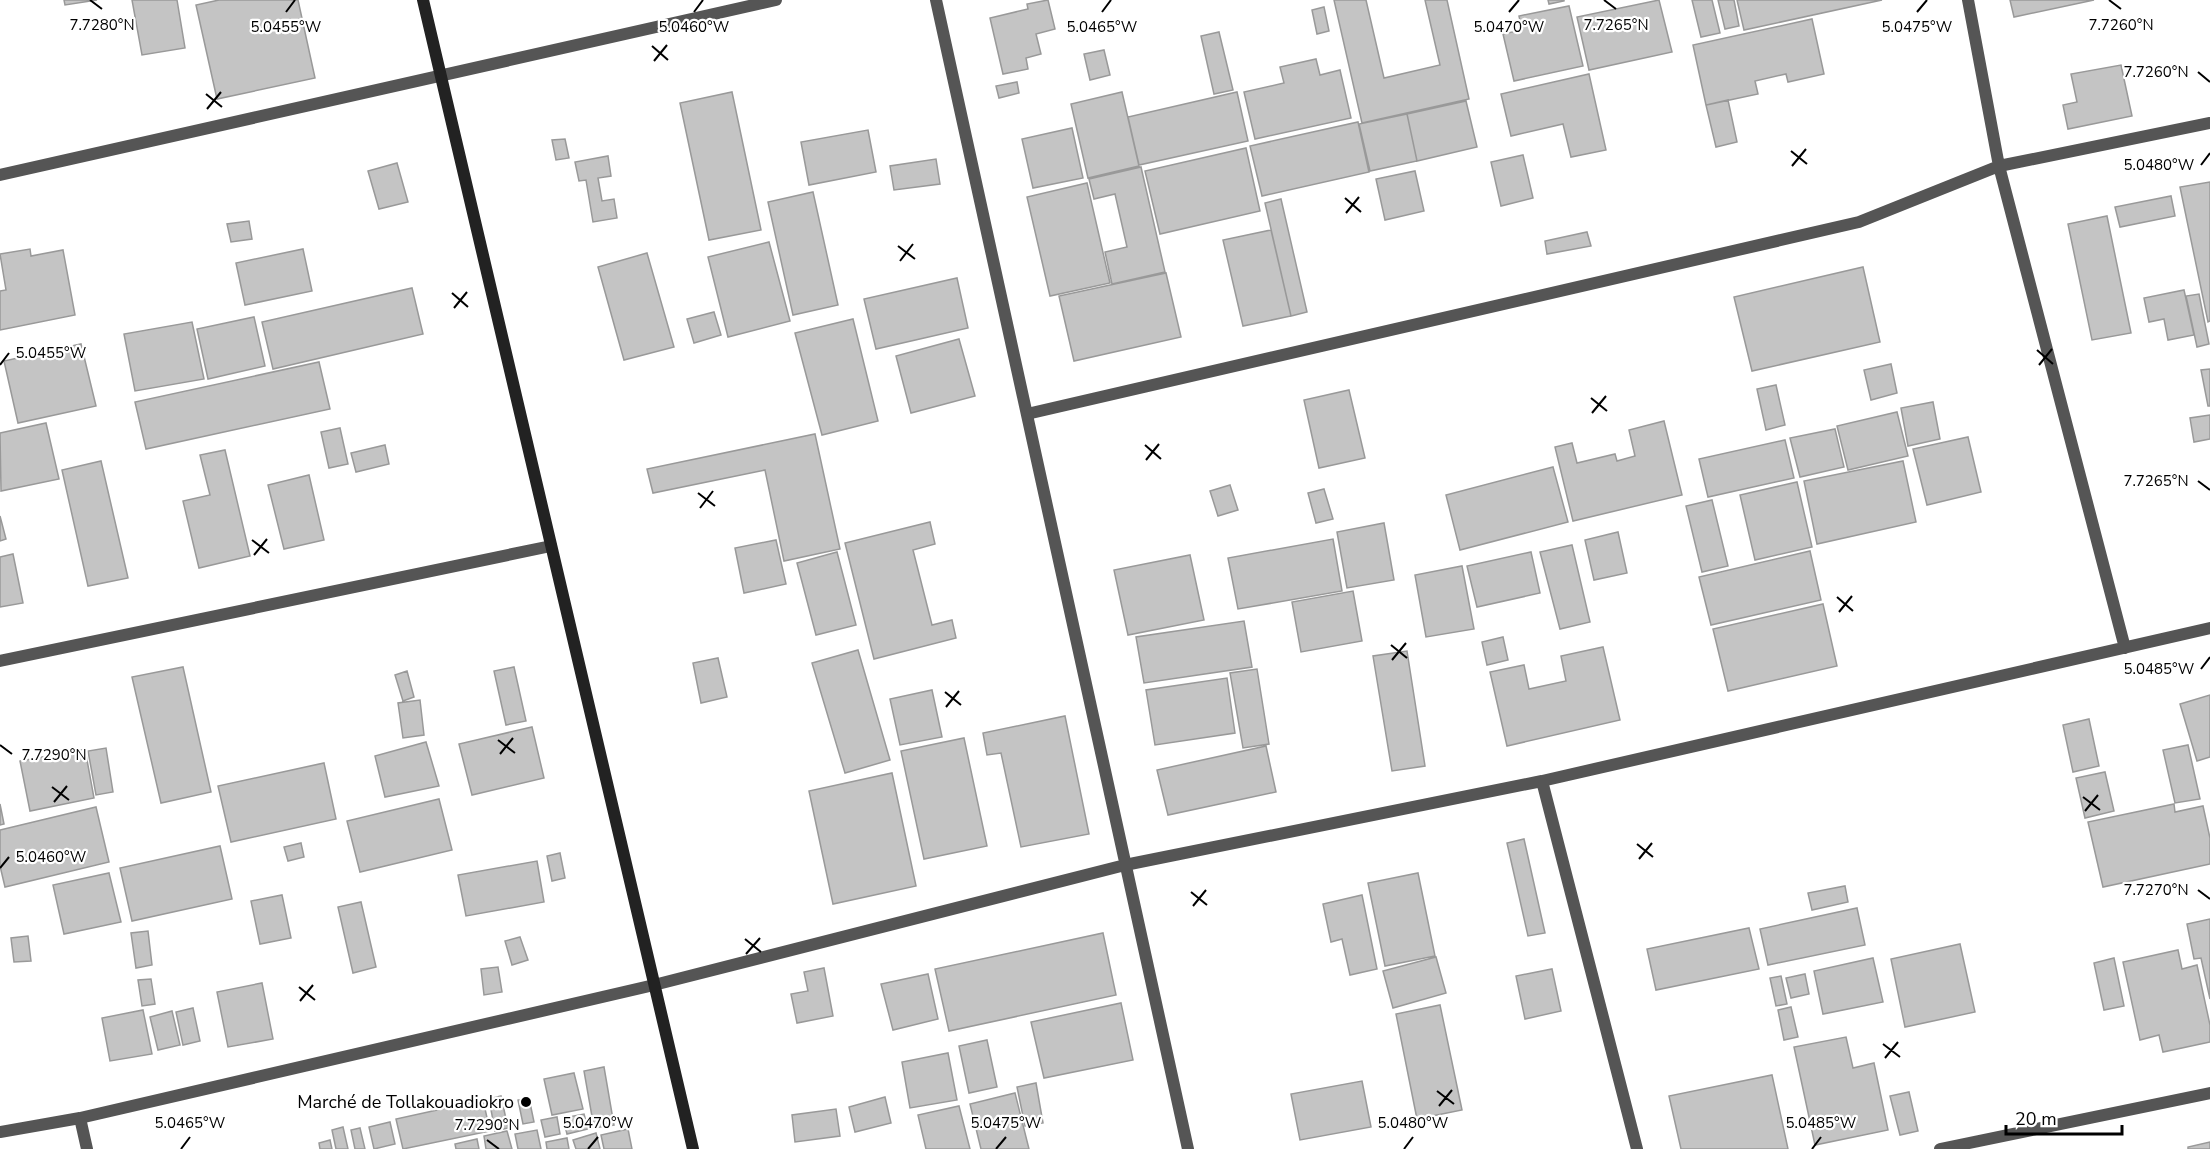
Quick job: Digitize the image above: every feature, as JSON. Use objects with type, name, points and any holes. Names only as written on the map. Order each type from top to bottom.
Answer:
[{"type":"street","points":[[423,0],[693,1149]]},
{"type":"street","points":[[0,174],[776,0]]},
{"type":"street","points":[[936,0],[1188,1149]]},
{"type":"street","points":[[1968,0],[1999,166],[2126,648]]},
{"type":"street","points":[[1027,414],[1859,222],[1999,166],[2210,123]]},
{"type":"street","points":[[0,661],[551,546]]},
{"type":"street","points":[[0,1132],[80,1118],[654,985],[1125,865],[1542,780],[2210,628]]},
{"type":"street","points":[[1542,780],[1637,1149]]},
{"type":"street","points":[[1940,1149],[2210,1093]]},
{"type":"street","points":[[80,1118],[87,1149]]},
{"type":"building","points":[[64,0],[97,0],[65,5]]},
{"type":"building","points":[[132,0],[177,0],[185,48],[142,55]]},
{"type":"building","points":[[219,0],[298,0],[315,78],[217,99],[196,5]]},
{"type":"building","points":[[1048,0],[1055,29],[1036,34],[1041,54],[1026,58],[1028,69],[1003,74],[990,18],[1028,9],[1027,4]]},
{"type":"building","points":[[1334,0],[1366,0],[1384,78],[1440,65],[1425,0],[1447,0],[1469,99],[1362,123]]},
{"type":"building","points":[[1548,0],[1564,0],[1564,1],[1549,4]]},
{"type":"building","points":[[1659,0],[1672,52],[1589,70],[1577,17]]},
{"type":"building","points":[[1692,0],[1712,0],[1720,33],[1701,37]]},
{"type":"building","points":[[1718,0],[1734,0],[1739,26],[1725,29]]},
{"type":"building","points":[[1737,0],[1882,0],[1744,30]]},
{"type":"building","points":[[2010,0],[2094,0],[2014,17]]},
{"type":"building","points":[[1569,6],[1583,66],[1514,81],[1503,34],[1522,30],[1519,16]]},
{"type":"building","points":[[1324,7],[1329,31],[1317,34],[1312,10]]},
{"type":"building","points":[[1812,19],[1824,74],[1788,82],[1786,74],[1755,81],[1758,94],[1706,105],[1693,45]]},
{"type":"building","points":[[1219,32],[1233,90],[1214,94],[1201,36]]},
{"type":"building","points":[[1104,50],[1110,75],[1090,80],[1084,54]]},
{"type":"building","points":[[1316,59],[1320,75],[1340,70],[1351,118],[1255,139],[1244,92],[1284,83],[1280,67]]},
{"type":"building","points":[[2121,65],[2132,116],[2068,129],[2063,105],[2077,102],[2071,74]]},
{"type":"building","points":[[1589,74],[1606,150],[1571,157],[1563,124],[1511,136],[1501,94]]},
{"type":"building","points":[[1017,82],[1019,93],[999,98],[996,86]]},
{"type":"building","points":[[732,92],[761,230],[709,240],[680,103]]},
{"type":"building","points":[[1122,92],[1139,166],[1088,178],[1071,104]]},
{"type":"building","points":[[1237,92],[1248,141],[1139,165],[1128,117]]},
{"type":"building","points":[[1728,100],[1737,142],[1716,147],[1706,105]]},
{"type":"building","points":[[1466,101],[1477,147],[1417,161],[1407,114]]},
{"type":"building","points":[[1407,114],[1417,161],[1370,171],[1359,124]]},
{"type":"building","points":[[1358,122],[1369,172],[1262,196],[1250,146]]},
{"type":"building","points":[[1072,128],[1083,178],[1033,188],[1022,139]]},
{"type":"building","points":[[868,130],[876,172],[809,185],[801,142]]},
{"type":"building","points":[[565,139],[569,158],[556,160],[552,140]]},
{"type":"building","points":[[1246,148],[1260,211],[1160,234],[1145,171]]},
{"type":"building","points":[[1523,155],[1533,198],[1501,206],[1491,162]]},
{"type":"building","points":[[608,156],[611,176],[598,178],[602,201],[614,199],[617,218],[593,222],[586,180],[579,181],[575,162]]},
{"type":"building","points":[[936,159],[940,184],[894,190],[890,166]]},
{"type":"building","points":[[397,163],[408,202],[379,209],[368,171]]},
{"type":"building","points":[[1141,167],[1165,272],[1112,284],[1105,252],[1127,247],[1115,194],[1094,199],[1089,179]]},
{"type":"building","points":[[1415,171],[1424,211],[1385,220],[1376,179]]},
{"type":"building","points":[[2210,182],[2210,321],[2208,322],[2180,187]]},
{"type":"building","points":[[1087,183],[1110,283],[1050,296],[1027,197]]},
{"type":"building","points":[[813,192],[838,305],[793,315],[768,202]]},
{"type":"building","points":[[2171,196],[2175,216],[2120,227],[2115,207]]},
{"type":"building","points":[[1281,199],[1307,312],[1291,316],[1265,203]]},
{"type":"building","points":[[2107,216],[2131,333],[2092,340],[2068,224]]},
{"type":"building","points":[[249,221],[252,239],[231,242],[227,224]]},
{"type":"building","points":[[1271,230],[1291,316],[1243,326],[1223,240]]},
{"type":"building","points":[[1587,232],[1591,246],[1547,254],[1545,241]]},
{"type":"building","points":[[769,242],[790,321],[728,337],[708,257]]},
{"type":"building","points":[[30,249],[31,256],[63,250],[75,315],[0,330],[0,291],[6,290],[0,254]]},
{"type":"building","points":[[303,249],[312,291],[245,305],[236,263]]},
{"type":"building","points":[[647,253],[674,347],[624,360],[598,267]]},
{"type":"building","points":[[1863,267],[1880,342],[1752,371],[1734,297]]},
{"type":"building","points":[[1166,273],[1181,337],[1074,361],[1059,296]]},
{"type":"building","points":[[957,278],[968,328],[876,349],[864,299]]},
{"type":"building","points":[[412,288],[423,334],[273,369],[262,322]]},
{"type":"building","points":[[2184,290],[2194,335],[2168,340],[2164,319],[2149,322],[2144,298]]},
{"type":"building","points":[[2199,294],[2209,344],[2197,347],[2186,296]]},
{"type":"building","points":[[714,312],[721,335],[694,343],[687,319]]},
{"type":"building","points":[[254,317],[265,366],[208,379],[197,329]]},
{"type":"building","points":[[853,319],[878,421],[822,435],[795,333]]},
{"type":"building","points":[[192,322],[204,379],[135,391],[124,334]]},
{"type":"building","points":[[959,339],[975,396],[911,413],[896,356]]},
{"type":"building","points":[[81,344],[96,406],[18,423],[4,361]]},
{"type":"building","points":[[319,362],[330,409],[146,449],[135,402]]},
{"type":"building","points":[[1891,364],[1897,393],[1871,400],[1864,370]]},
{"type":"building","points":[[2210,369],[2210,406],[2208,406],[2201,370]]},
{"type":"building","points":[[1776,385],[1785,425],[1766,430],[1757,389]]},
{"type":"building","points":[[1349,390],[1365,458],[1319,468],[1304,400]]},
{"type":"building","points":[[1933,402],[1940,439],[1908,446],[1901,408]]},
{"type":"building","points":[[1897,412],[1908,456],[1848,470],[1837,426]]},
{"type":"building","points":[[2210,415],[2210,439],[2194,442],[2190,418]]},
{"type":"building","points":[[1664,421],[1682,495],[1573,521],[1555,447],[1572,443],[1577,463],[1615,454],[1617,461],[1635,456],[1629,430]]},
{"type":"building","points":[[46,423],[59,479],[1,491],[0,433]]},
{"type":"building","points":[[340,428],[348,464],[329,468],[321,432]]},
{"type":"building","points":[[1835,429],[1844,467],[1800,477],[1790,438]]},
{"type":"building","points":[[815,434],[840,549],[784,561],[765,470],[653,493],[647,469]]},
{"type":"building","points":[[1968,437],[1981,492],[1927,505],[1913,449]]},
{"type":"building","points":[[1785,440],[1794,478],[1708,497],[1699,459]]},
{"type":"building","points":[[385,445],[389,464],[356,472],[351,453]]},
{"type":"building","points":[[225,450],[250,556],[199,568],[183,501],[210,495],[200,455]]},
{"type":"building","points":[[101,461],[128,578],[88,586],[62,470]]},
{"type":"building","points":[[1903,461],[1916,522],[1817,544],[1804,481]]},
{"type":"building","points":[[1553,467],[1568,522],[1460,550],[1446,495]]},
{"type":"building","points":[[309,475],[324,540],[284,549],[268,485]]},
{"type":"building","points":[[1797,482],[1812,547],[1755,560],[1740,495]]},
{"type":"building","points":[[1230,485],[1238,510],[1218,516],[1210,491]]},
{"type":"building","points":[[1324,489],[1333,519],[1316,523],[1308,493]]},
{"type":"building","points":[[1712,500],[1728,566],[1702,572],[1686,506]]},
{"type":"building","points":[[0,516],[6,539],[0,541]]},
{"type":"building","points":[[930,522],[935,544],[913,550],[932,625],[952,620],[956,638],[874,659],[845,543]]},
{"type":"building","points":[[1384,523],[1394,580],[1347,588],[1337,532]]},
{"type":"building","points":[[1618,532],[1627,573],[1594,580],[1585,540]]},
{"type":"building","points":[[1333,539],[1342,591],[1238,609],[1228,558]]},
{"type":"building","points":[[776,540],[786,584],[744,593],[735,548]]},
{"type":"building","points":[[1572,545],[1590,622],[1560,629],[1540,552]]},
{"type":"building","points":[[1810,551],[1821,600],[1711,625],[1699,577]]},
{"type":"building","points":[[837,552],[856,625],[816,635],[797,563]]},
{"type":"building","points":[[1531,552],[1540,593],[1477,607],[1467,566]]},
{"type":"building","points":[[13,554],[23,603],[0,607],[0,557]]},
{"type":"building","points":[[1190,555],[1204,620],[1128,635],[1114,570]]},
{"type":"building","points":[[1462,566],[1474,629],[1426,637],[1415,575]]},
{"type":"building","points":[[1353,591],[1362,641],[1301,652],[1292,602]]},
{"type":"building","points":[[1823,604],[1837,666],[1728,691],[1713,629]]},
{"type":"building","points":[[1244,621],[1252,667],[1144,683],[1136,637]]},
{"type":"building","points":[[1503,637],[1508,660],[1487,665],[1482,642]]},
{"type":"building","points":[[1603,647],[1620,720],[1507,746],[1490,672],[1524,665],[1529,689],[1566,681],[1561,656]]},
{"type":"building","points":[[858,650],[890,760],[845,773],[812,663]]},
{"type":"building","points":[[1407,651],[1425,766],[1392,771],[1373,656]]},
{"type":"building","points":[[718,658],[727,697],[701,703],[693,663]]},
{"type":"building","points":[[183,667],[211,792],[161,803],[132,677]]},
{"type":"building","points":[[514,667],[526,721],[506,725],[494,671]]},
{"type":"building","points":[[1257,669],[1269,744],[1243,748],[1230,673]]},
{"type":"building","points":[[407,671],[414,697],[403,701],[395,675]]},
{"type":"building","points":[[1227,678],[1235,733],[1155,745],[1146,690]]},
{"type":"building","points":[[932,690],[942,737],[900,745],[890,699]]},
{"type":"building","points":[[2210,695],[2210,757],[2197,761],[2180,704]]},
{"type":"building","points":[[420,700],[424,735],[403,738],[398,703]]},
{"type":"building","points":[[1065,716],[1089,834],[1021,847],[1001,753],[987,755],[983,733]]},
{"type":"building","points":[[2089,719],[2099,766],[2073,772],[2063,725]]},
{"type":"building","points":[[532,727],[544,778],[472,795],[459,744]]},
{"type":"building","points":[[964,738],[987,846],[924,859],[901,751]]},
{"type":"building","points":[[426,742],[439,786],[385,797],[375,756]]},
{"type":"building","points":[[2188,745],[2200,799],[2175,803],[2163,750]]},
{"type":"building","points":[[1266,746],[1276,792],[1168,815],[1157,770]]},
{"type":"building","points":[[106,748],[113,792],[96,795],[88,751]]},
{"type":"building","points":[[85,749],[94,798],[30,811],[20,761]]},
{"type":"building","points":[[324,763],[336,819],[231,842],[218,786]]},
{"type":"building","points":[[2105,772],[2114,811],[2085,818],[2076,778]]},
{"type":"building","points":[[892,773],[916,886],[833,904],[809,791]]},
{"type":"building","points":[[439,799],[452,850],[360,872],[347,821]]},
{"type":"building","points":[[0,804],[4,824],[0,825]]},
{"type":"building","points":[[2174,804],[2175,812],[2203,806],[2210,838],[2210,864],[2103,887],[2088,822]]},
{"type":"building","points":[[96,807],[109,862],[5,887],[0,866],[0,830]]},
{"type":"building","points":[[1524,839],[1545,933],[1528,936],[1507,843]]},
{"type":"building","points":[[301,843],[304,857],[288,861],[284,847]]},
{"type":"building","points":[[220,846],[232,899],[132,921],[120,868]]},
{"type":"building","points":[[560,853],[565,878],[552,881],[547,856]]},
{"type":"building","points":[[537,861],[544,902],[466,916],[458,875]]},
{"type":"building","points":[[109,873],[121,922],[64,934],[53,885]]},
{"type":"building","points":[[1418,873],[1435,956],[1385,966],[1368,883]]},
{"type":"building","points":[[1845,886],[1848,902],[1812,910],[1808,893]]},
{"type":"building","points":[[282,895],[291,938],[260,944],[251,901]]},
{"type":"building","points":[[1362,895],[1377,969],[1350,975],[1342,939],[1331,942],[1323,904]]},
{"type":"building","points":[[361,902],[376,967],[353,973],[338,907]]},
{"type":"building","points":[[1857,908],[1865,945],[1768,965],[1760,929]]},
{"type":"building","points":[[2210,919],[2210,999],[2201,958],[2194,959],[2187,924]]},
{"type":"building","points":[[1749,928],[1759,969],[1656,990],[1647,949]]},
{"type":"building","points":[[148,931],[152,965],[136,968],[131,933]]},
{"type":"building","points":[[1103,933],[1116,995],[949,1031],[935,969]]},
{"type":"building","points":[[28,936],[31,961],[14,962],[11,938]]},
{"type":"building","points":[[520,937],[528,960],[512,965],[505,941]]},
{"type":"building","points":[[1960,944],[1975,1012],[1905,1027],[1891,959]]},
{"type":"building","points":[[2178,950],[2182,969],[2197,965],[2210,1025],[2210,1042],[2163,1052],[2159,1035],[2140,1040],[2123,962]]},
{"type":"building","points":[[1436,957],[1446,993],[1393,1008],[1383,971]]},
{"type":"building","points":[[1873,958],[1883,1002],[1823,1014],[1814,971]]},
{"type":"building","points":[[2114,958],[2124,1006],[2104,1010],[2094,963]]},
{"type":"building","points":[[498,967],[502,992],[484,995],[481,969]]},
{"type":"building","points":[[824,968],[833,1016],[797,1023],[791,994],[808,991],[804,972]]},
{"type":"building","points":[[1552,969],[1561,1011],[1525,1019],[1516,976]]},
{"type":"building","points":[[928,974],[938,1019],[893,1030],[881,984]]},
{"type":"building","points":[[1805,974],[1809,994],[1791,998],[1786,978]]},
{"type":"building","points":[[1781,976],[1787,1004],[1776,1006],[1770,978]]},
{"type":"building","points":[[151,979],[155,1004],[142,1006],[138,980]]},
{"type":"building","points":[[262,983],[273,1039],[228,1047],[217,992]]},
{"type":"building","points":[[1121,1003],[1133,1060],[1044,1078],[1031,1022]]},
{"type":"building","points":[[1440,1005],[1462,1110],[1417,1119],[1396,1014]]},
{"type":"building","points":[[1791,1007],[1798,1037],[1784,1040],[1778,1010]]},
{"type":"building","points":[[193,1008],[200,1041],[183,1045],[176,1012]]},
{"type":"building","points":[[143,1010],[152,1054],[110,1061],[102,1018]]},
{"type":"building","points":[[172,1011],[180,1045],[158,1050],[150,1017]]},
{"type":"building","points":[[1846,1037],[1853,1068],[1874,1063],[1888,1130],[1815,1145],[1794,1047]]},
{"type":"building","points":[[987,1040],[997,1087],[969,1093],[959,1046]]},
{"type":"building","points":[[948,1053],[957,1100],[910,1108],[902,1062]]},
{"type":"building","points":[[604,1067],[614,1125],[594,1128],[584,1071]]},
{"type":"building","points":[[574,1073],[583,1109],[552,1115],[544,1079]]},
{"type":"building","points":[[1772,1075],[1788,1149],[1681,1149],[1669,1096]]},
{"type":"building","points":[[1362,1081],[1371,1127],[1300,1140],[1291,1094]]},
{"type":"building","points":[[1036,1083],[1043,1123],[1025,1126],[1017,1087]]},
{"type":"building","points":[[1909,1092],[1918,1131],[1900,1135],[1890,1096]]},
{"type":"building","points":[[1015,1093],[1029,1149],[981,1149],[970,1104]]},
{"type":"building","points":[[501,1096],[508,1128],[495,1131],[489,1099]]},
{"type":"building","points":[[885,1097],[891,1123],[855,1132],[849,1107]]},
{"type":"building","points":[[529,1098],[534,1122],[523,1124],[518,1100]]},
{"type":"building","points":[[483,1100],[490,1131],[403,1149],[396,1119]]},
{"type":"building","points":[[959,1106],[970,1149],[926,1149],[918,1115]]},
{"type":"building","points":[[836,1109],[840,1136],[795,1142],[792,1115]]},
{"type":"building","points":[[584,1114],[588,1129],[567,1134],[563,1118]]},
{"type":"building","points":[[557,1117],[560,1134],[545,1137],[541,1120]]},
{"type":"building","points":[[390,1122],[395,1144],[374,1149],[369,1127]]},
{"type":"building","points":[[343,1127],[348,1149],[336,1149],[332,1130]]},
{"type":"building","points":[[360,1128],[365,1149],[355,1149],[351,1130]]},
{"type":"building","points":[[628,1129],[632,1149],[604,1149],[601,1135]]},
{"type":"building","points":[[537,1130],[541,1149],[518,1149],[515,1134]]},
{"type":"building","points":[[507,1131],[512,1149],[486,1149],[484,1136]]},
{"type":"building","points":[[596,1133],[600,1149],[576,1149],[573,1140]]},
{"type":"building","points":[[567,1138],[569,1149],[547,1149],[546,1142]]},
{"type":"building","points":[[477,1139],[479,1149],[456,1149],[455,1144]]},
{"type":"building","points":[[330,1140],[332,1149],[320,1149],[319,1143]]},
{"type":"building","points":[[2210,1142],[2210,1149],[2188,1149],[2188,1147]]},
{"type":"place","name":"Marché de Tollakouadiokro","points":[[526,1102]]}]
